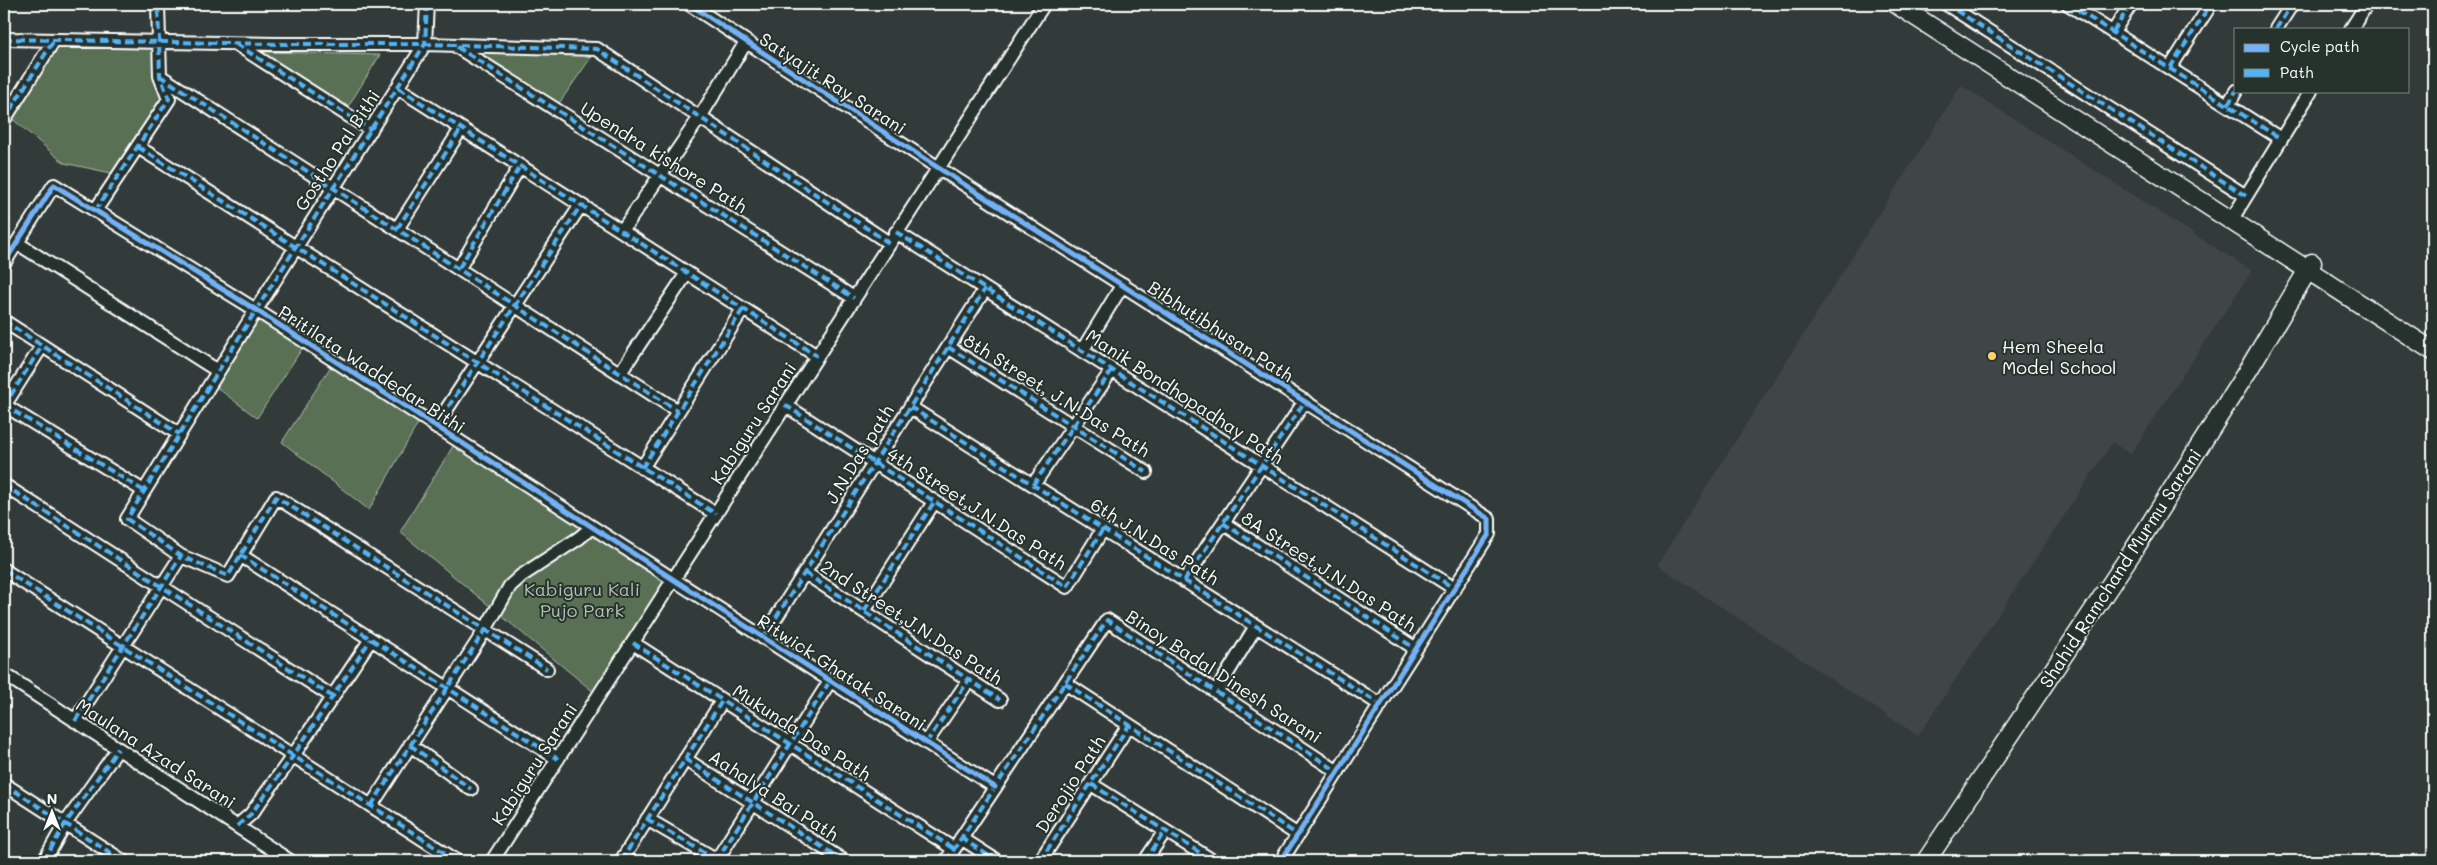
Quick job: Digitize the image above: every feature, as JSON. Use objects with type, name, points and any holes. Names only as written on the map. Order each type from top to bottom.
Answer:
[{"type":"street","points":[[95,211],[169,99],[160,76],[158,4]]},
{"type":"street","name":"Gostho Pal Bithi","points":[[181,556],[127,519],[256,310],[425,44],[427,4]]},
{"type":"street","name":"Satyajit Ray Sarani","points":[[689,4],[937,167]]},
{"type":"street","name":"Kabiguru Sarani","points":[[492,861],[937,167],[1044,4]]},
{"type":"street","points":[[1896,4],[2310,267],[2433,341]]},
{"type":"street","points":[[1909,4],[2232,217]]},
{"type":"street","points":[[1946,4],[2246,196]]},
{"type":"street","points":[[2068,4],[2281,138]]},
{"type":"street","points":[[2113,32],[2132,4]]},
{"type":"street","points":[[2170,68],[2211,4]]},
{"type":"street","points":[[2277,28],[2292,4]]},
{"type":"street","points":[[2352,28],[2367,4]]},
{"type":"street","points":[[4,39],[235,44],[425,44],[597,49],[889,243]]},
{"type":"street","points":[[4,120],[54,40]]},
{"type":"street","points":[[622,231],[700,117],[746,42]]},
{"type":"street","points":[[235,44],[371,130]]},
{"type":"street","name":"Upendra kishore Path","points":[[455,46],[854,298]]},
{"type":"street","points":[[160,76],[678,411]]},
{"type":"street","points":[[398,88],[817,356]]},
{"type":"street","points":[[2228,105],[2235,92]]},
{"type":"street","points":[[2232,217],[2310,92]]},
{"type":"street","points":[[397,229],[462,129]]},
{"type":"street","points":[[138,147],[716,514]]},
{"type":"street","points":[[458,268],[520,166]]},
{"type":"street","name":"Bibhutibhusan Path","points":[[937,167],[1489,519],[1490,534],[1454,589]]},
{"type":"street","name":"Pritilata Waddedar Bithi","points":[[17,243],[54,185],[256,310],[673,580]]},
{"type":"street","points":[[436,427],[581,205]]},
{"type":"street","name":"Manik Bondhopadhay Path","points":[[896,232],[1454,589]]},
{"type":"street","points":[[4,263],[17,243],[218,371]]},
{"type":"street","points":[[2310,267],[2433,351]]},
{"type":"street","name":"Shahid Ramchand Murmu Sarani","points":[[1926,861],[2133,551],[2250,367],[2310,267]]},
{"type":"street","points":[[620,373],[687,273]]},
{"type":"street","points":[[1082,351],[1123,284]]},
{"type":"street","name":"J.N.Das path","points":[[763,638],[985,289]]},
{"type":"street","points":[[642,468],[743,309]]},
{"type":"street","points":[[4,321],[179,434]]},
{"type":"street","points":[[42,346],[4,405],[144,491]]},
{"type":"street","name":"8th Street, J.N.Das Path","points":[[948,347],[1146,472]]},
{"type":"street","points":[[1033,484],[1112,370]]},
{"type":"street","points":[[1184,580],[1305,401]]},
{"type":"street","name":"4th Street,J.N.Das Path","points":[[785,405],[1066,587],[1104,529]]},
{"type":"street","name":"6th J.N.Das Path","points":[[910,407],[1381,705]]},
{"type":"street","points":[[4,485],[333,697]]},
{"type":"street","points":[[75,721],[122,645],[181,556],[228,576],[276,497],[546,669]]},
{"type":"street","points":[[864,611],[934,502]]},
{"type":"street","name":"8A Street,J.N.Das Path","points":[[1223,523],[1416,649]]},
{"type":"street","points":[[371,806],[485,630],[510,586],[521,576],[591,528]]},
{"type":"street","points":[[240,554],[558,759]]},
{"type":"street","points":[[4,570],[457,861]]},
{"type":"street","name":"2nd Street,J.N.Das Path","points":[[805,573],[1000,700]]},
{"type":"street","name":"Ritwick Ghatak Sarani","points":[[673,580],[995,787]]},
{"type":"street","points":[[1281,861],[1454,589]]},
{"type":"street","name":"Binoy Badal Dinesh Sarani","points":[[946,861],[1107,620],[1338,772]]},
{"type":"street","points":[[1216,692],[1256,626]]},
{"type":"street","points":[[236,826],[251,814],[294,756],[371,639]]},
{"type":"street","name":"Mukunda Das Path","points":[[633,643],[790,746],[957,844],[997,861]]},
{"type":"street","name":"Maulana Azad Sarani","points":[[4,674],[290,861]]},
{"type":"street","points":[[926,743],[969,680]]},
{"type":"street","points":[[647,820],[717,861],[830,681]]},
{"type":"street","points":[[1065,683],[1298,835]]},
{"type":"street","name":"Aahalya Bai Path","points":[[621,861],[722,701]]},
{"type":"street","name":"Derojio Path","points":[[1040,861],[1129,725]]},
{"type":"street","points":[[410,746],[471,789]]},
{"type":"street","points":[[44,861],[65,824],[118,749]]},
{"type":"street","name":"Aahalya Bai Path","points":[[685,759],[844,861]]},
{"type":"street","points":[[4,784],[123,861]]},
{"type":"street","points":[[1091,784],[1213,861]]},
{"type":"street","points":[[1145,861],[1165,831]]},
{"type":"shaded area","name":"Hem Sheela Model School","points":[[1961,85],[2252,271],[2130,455],[2113,442],[1918,736],[1657,565]]},
{"type":"green space","points":[[55,43],[158,45],[166,102],[116,174],[64,163],[9,116]]},
{"type":"green space","points":[[465,48],[597,49],[555,109]]},
{"type":"green space","points":[[263,52],[380,55],[348,107]]},
{"type":"green space","points":[[255,313],[305,344],[257,418],[211,383]]},
{"type":"green space","points":[[333,363],[421,418],[369,510],[282,442]]},
{"type":"green space","name":"Kabiguru Kali Pujo Park","points":[[455,443],[673,581],[596,694],[400,532]]},
{"type":"marked path","points":[[95,211],[169,99],[160,76],[158,4]]},
{"type":"marked path","points":[[427,4],[425,44],[256,310],[127,519],[181,556],[228,576],[276,497],[547,669]]},
{"type":"marked path","points":[[1946,4],[2246,196]]},
{"type":"marked path","points":[[2068,4],[2281,139]]},
{"type":"marked path","points":[[2113,32],[2131,4]]},
{"type":"marked path","points":[[2170,68],[2211,4]]},
{"type":"marked path","points":[[2277,28],[2292,4]]},
{"type":"marked path","points":[[4,39],[276,44],[425,44],[597,49],[889,243]]},
{"type":"marked path","points":[[4,120],[54,40]]},
{"type":"marked path","points":[[236,44],[371,130]]},
{"type":"marked path","points":[[457,47],[854,298]]},
{"type":"marked path","points":[[160,76],[678,411]]},
{"type":"marked path","points":[[398,88],[817,356]]},
{"type":"marked path","points":[[2228,105],[2235,92]]},
{"type":"marked path","points":[[397,229],[461,129]]},
{"type":"marked path","points":[[138,147],[716,514]]},
{"type":"marked path","points":[[459,268],[520,166]]},
{"type":"marked path","points":[[435,427],[581,205]]},
{"type":"marked path","points":[[896,232],[1455,589]]},
{"type":"marked path","points":[[763,638],[985,289]]},
{"type":"marked path","points":[[642,468],[743,309]]},
{"type":"marked path","points":[[4,321],[179,434]]},
{"type":"marked path","points":[[4,406],[42,346]]},
{"type":"marked path","points":[[948,347],[1146,472]]},
{"type":"marked path","points":[[1033,485],[1112,370]]},
{"type":"marked path","points":[[1184,581],[1305,401]]},
{"type":"marked path","points":[[4,405],[144,491]]},
{"type":"marked path","points":[[785,405],[1067,587],[1103,529]]},
{"type":"marked path","points":[[910,407],[1381,705]]},
{"type":"marked path","points":[[4,485],[333,697]]},
{"type":"marked path","points":[[864,611],[934,502]]},
{"type":"marked path","points":[[1223,523],[1416,649]]},
{"type":"marked path","points":[[240,555],[558,759]]},
{"type":"marked path","points":[[75,721],[181,556]]},
{"type":"marked path","points":[[4,570],[457,861]]},
{"type":"marked path","points":[[805,573],[1000,700]]},
{"type":"marked path","points":[[946,861],[1107,620],[1338,772]]},
{"type":"marked path","points":[[371,806],[485,630]]},
{"type":"marked path","points":[[237,826],[251,814],[293,756],[371,639]]},
{"type":"marked path","points":[[633,643],[954,849]]},
{"type":"marked path","points":[[926,743],[969,680]]},
{"type":"marked path","points":[[716,861],[830,681]]},
{"type":"marked path","points":[[1065,683],[1298,835]]},
{"type":"marked path","points":[[621,861],[722,701]]},
{"type":"marked path","points":[[1040,861],[1129,725]]},
{"type":"marked path","points":[[410,745],[471,789]]},
{"type":"marked path","points":[[44,861],[65,824],[118,749]]},
{"type":"marked path","points":[[685,759],[844,861]]},
{"type":"marked path","points":[[4,784],[123,861]]},
{"type":"marked path","points":[[1091,784],[1213,861]]},
{"type":"marked path","points":[[647,819],[717,860]]},
{"type":"marked path","points":[[1145,861],[1165,831]]},
{"type":"marked path","points":[[961,838],[997,861]]},
{"type":"cycle path","points":[[689,4],[937,167],[1489,519],[1489,534],[1281,861]]},
{"type":"cycle path","points":[[4,263],[54,185],[256,310],[995,787]]},
{"type":"place","name":"Hem Sheela Model School","points":[[1992,356]]}]
